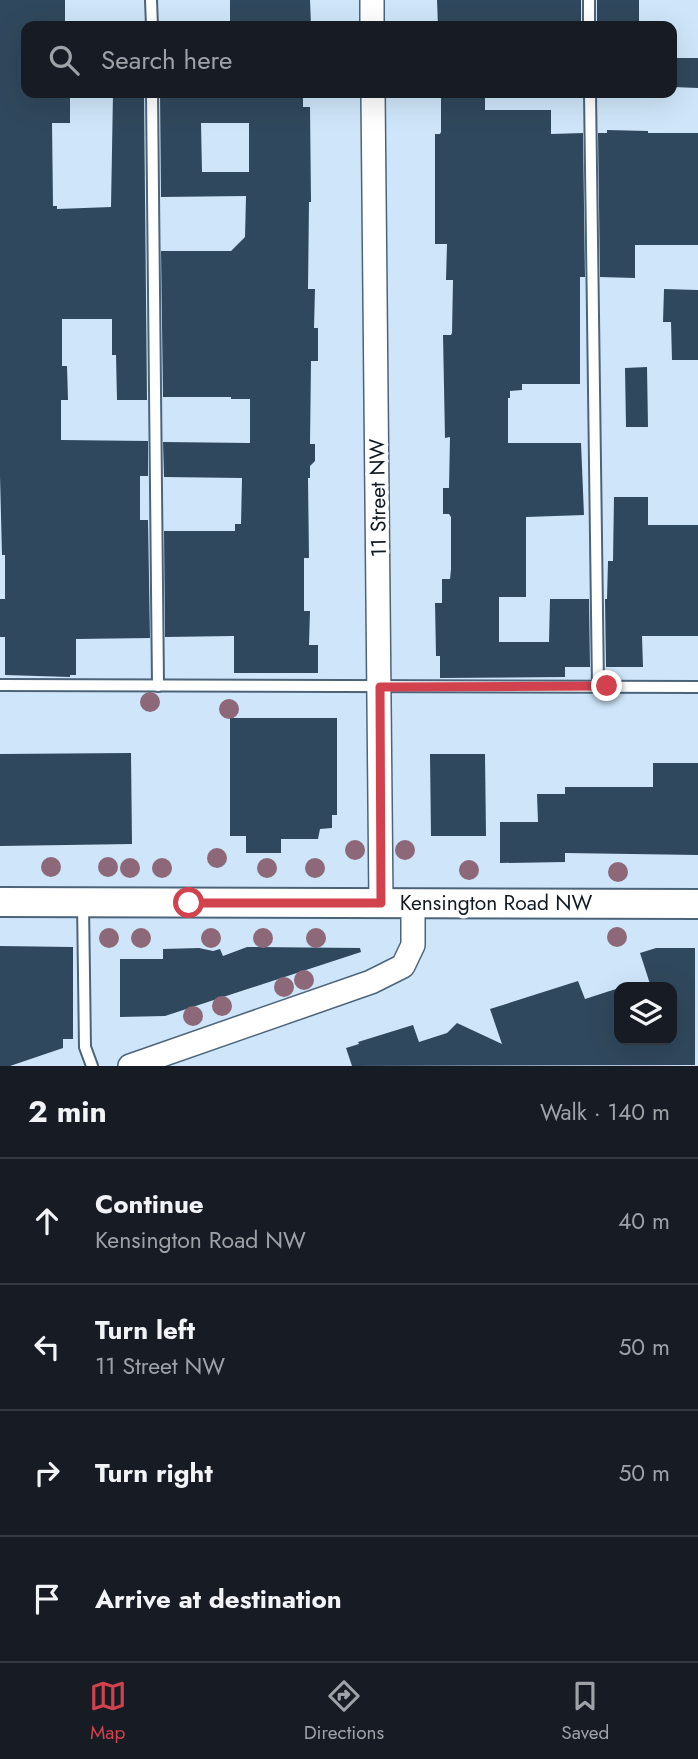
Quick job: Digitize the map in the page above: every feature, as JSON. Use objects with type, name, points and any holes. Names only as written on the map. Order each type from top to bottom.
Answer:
[{"type":"street","points":[[372,0],[372,21]]},
{"type":"street","name":"11 Street NW","points":[[373,98],[381,903]]},
{"type":"street","name":"Kensington Road NW","points":[[0,902],[698,904]]},
{"type":"street","points":[[130,1066],[371,982],[404,966],[413,945],[413,903]]},
{"type":"lane","points":[[151,0],[152,21]]},
{"type":"lane","points":[[589,0],[589,21]]},
{"type":"lane","points":[[152,98],[158,686]]},
{"type":"lane","points":[[590,98],[598,686]]},
{"type":"lane","points":[[0,685],[698,687]]},
{"type":"lane","points":[[83,903],[85,1046],[92,1066]]},
{"type":"building","points":[[0,0],[65,0],[65,21],[21,21],[21,98],[70,98],[70,123],[52,123],[53,206],[57,206],[57,209],[111,207],[113,98],[144,98],[147,400],[117,400],[116,355],[112,355],[112,319],[62,319],[62,366],[67,366],[68,400],[61,400],[61,440],[148,441],[148,476],[140,476],[140,520],[148,520],[150,638],[76,639],[76,675],[70,677],[5,675],[5,637],[0,637],[0,599],[5,599],[5,555],[2,555]]},
{"type":"building","points":[[230,0],[310,0],[311,21],[230,21]]},
{"type":"building","points":[[437,0],[581,0],[581,21],[438,21]]},
{"type":"building","points":[[597,0],[639,0],[639,21],[597,21]]},
{"type":"building","points":[[677,58],[698,58],[698,88],[677,87]]},
{"type":"building","points":[[160,98],[303,98],[303,107],[310,107],[308,289],[315,289],[314,328],[318,328],[318,361],[311,361],[310,444],[315,444],[315,461],[310,466],[308,478],[309,558],[304,558],[304,611],[310,611],[309,645],[318,645],[318,673],[234,673],[234,636],[165,637],[164,531],[235,531],[235,524],[241,524],[242,478],[164,477],[163,442],[250,443],[250,399],[163,397],[161,251],[231,251],[245,237],[246,196],[161,197]],"holes":[[[201,123],[249,123],[249,172],[202,172]]]},
{"type":"building","points":[[441,98],[485,98],[485,110],[551,110],[551,134],[583,133],[585,277],[580,277],[580,384],[522,384],[522,390],[510,391],[508,443],[581,443],[584,515],[526,517],[526,597],[499,597],[499,642],[549,642],[550,599],[589,599],[590,667],[565,667],[565,677],[440,678],[440,656],[436,656],[435,603],[442,603],[442,579],[450,579],[451,569],[451,517],[449,514],[443,514],[443,488],[449,488],[450,437],[445,438],[443,335],[452,333],[453,280],[446,280],[447,244],[435,244],[435,134],[441,132]]},
{"type":"building","points":[[607,130],[698,133],[698,245],[635,245],[635,278],[600,277],[598,133],[607,133]]},
{"type":"building","points":[[664,289],[698,290],[698,360],[672,360],[671,322],[663,322]]},
{"type":"building","points":[[647,367],[648,427],[626,427],[625,368]]},
{"type":"building","points":[[614,497],[648,497],[648,525],[698,525],[698,636],[642,636],[643,667],[606,667],[605,599],[608,561],[613,561]]},
{"type":"building","points":[[230,718],[337,718],[337,815],[332,815],[332,828],[320,829],[318,839],[281,839],[281,853],[246,853],[246,836],[230,836]]},
{"type":"building","points":[[131,753],[132,844],[0,846],[0,754]]},
{"type":"building","points":[[430,754],[485,754],[486,836],[431,836]]},
{"type":"building","points":[[653,763],[698,763],[698,855],[565,853],[565,862],[500,863],[500,822],[538,822],[537,794],[565,794],[565,787],[653,787]]},
{"type":"building","points":[[0,946],[73,947],[73,1039],[63,1039],[63,1048],[10,1066],[0,1066]]},
{"type":"building","points":[[247,947],[360,948],[361,952],[165,1016],[120,1017],[120,959],[163,959],[163,949],[220,949],[223,956]]},
{"type":"building","points":[[656,948],[695,948],[695,1065],[352,1066],[346,1048],[413,1025],[419,1042],[447,1033],[457,1023],[502,1044],[490,1009],[578,981],[585,999],[614,990],[614,1045],[677,1045],[677,982],[649,982],[640,953]]},
{"type":"route","points":[[189,903],[381,903],[380,687],[607,686]]}]
